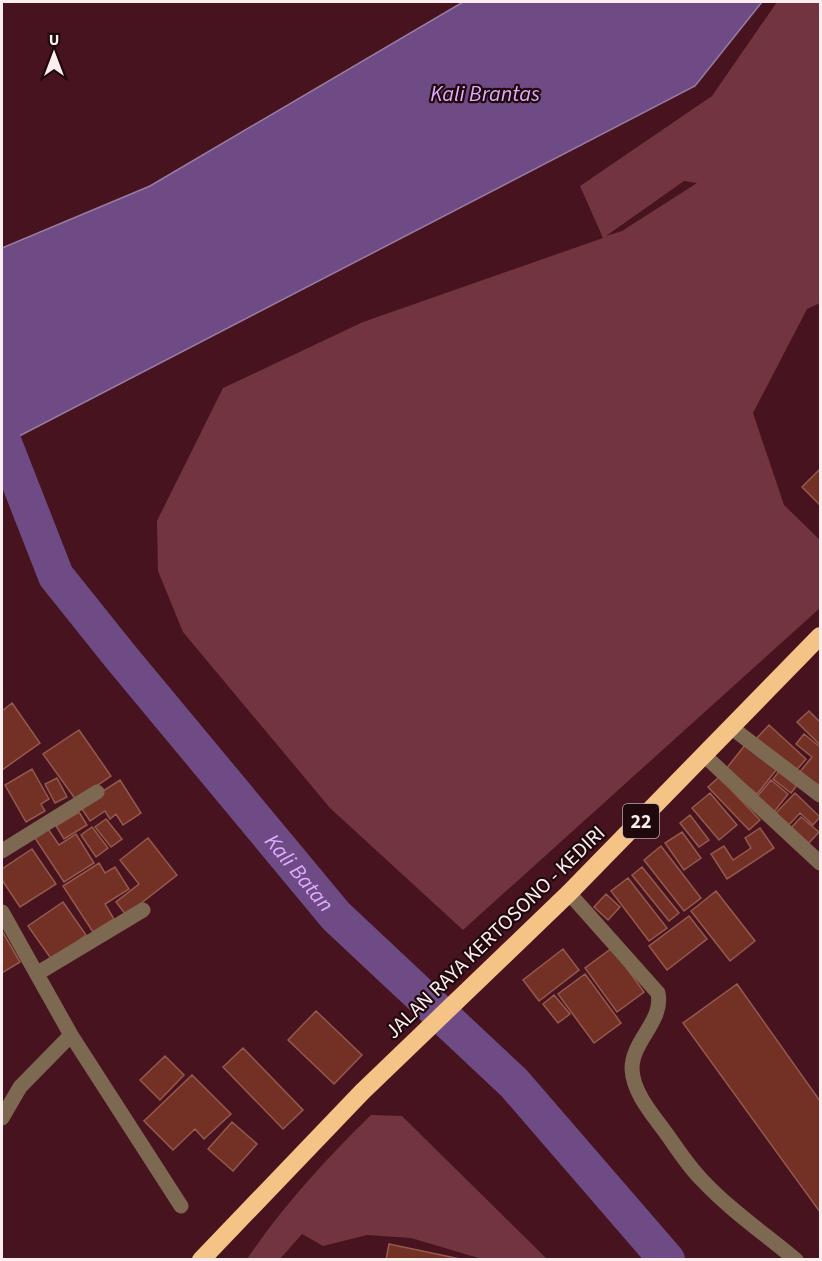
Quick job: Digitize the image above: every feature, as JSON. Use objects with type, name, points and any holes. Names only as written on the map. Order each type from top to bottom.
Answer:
[{"type":"highway","name":"JALAN RAYA KERTOSONO - KEDIRI","points":[[201,1260],[399,1058],[569,893],[705,756],[820,636]]},
{"type":"street","points":[[732,728],[820,795]]},
{"type":"street","points":[[705,756],[820,862]]},
{"type":"street","points":[[2,851],[97,792]]},
{"type":"street","points":[[569,893],[658,993],[660,1001],[657,1013],[638,1043],[632,1067],[634,1079],[644,1103],[701,1179],[796,1260]]},
{"type":"street","points":[[38,973],[143,910]]},
{"type":"street","points":[[2,912],[71,1035],[158,1175],[181,1206]]},
{"type":"street","points":[[2,1118],[20,1087],[71,1035]]},
{"type":"shaded area","points":[[777,2],[820,2],[820,303],[807,309],[753,413],[784,505],[820,540],[820,608],[463,930],[330,808],[183,632],[158,571],[157,521],[223,388],[363,322],[603,238],[580,186],[712,96]],"holes":[[[684,181],[697,183],[622,231],[606,236]]]},
{"type":"shaded area","points":[[371,1115],[402,1116],[547,1259],[482,1259],[411,1238],[367,1235],[323,1246],[302,1234],[280,1259],[247,1259],[305,1184]]},
{"type":"water","name":"Kali Brantas","points":[[463,2],[762,2],[695,86],[2,445],[2,248],[150,186]]},
{"type":"building","points":[[820,469],[820,502],[819,504],[802,487]]},
{"type":"building","points":[[12,703],[40,743],[2,770],[2,711]]},
{"type":"building","points":[[809,711],[820,722],[820,745],[797,722]]},
{"type":"building","points":[[769,725],[806,759],[794,773],[756,739]]},
{"type":"building","points":[[79,730],[111,776],[76,800],[43,754]]},
{"type":"building","points":[[804,734],[820,747],[820,786],[799,773],[812,757],[796,744]]},
{"type":"building","points":[[745,745],[777,769],[757,794],[726,769]]},
{"type":"building","points":[[32,769],[49,799],[41,804],[45,811],[26,822],[5,785]]},
{"type":"building","points":[[780,770],[798,784],[791,793],[773,779]]},
{"type":"building","points":[[719,777],[760,820],[749,830],[708,787]]},
{"type":"building","points":[[57,778],[67,797],[55,803],[45,784]]},
{"type":"building","points":[[120,780],[141,813],[123,825],[116,814],[110,819],[105,811],[90,821],[80,806]]},
{"type":"building","points":[[771,780],[788,794],[774,812],[756,798]]},
{"type":"building","points":[[710,793],[737,825],[719,840],[692,808]]},
{"type":"building","points":[[795,793],[820,817],[813,825],[800,813],[786,828],[773,816]]},
{"type":"building","points":[[79,812],[87,825],[64,839],[56,826]]},
{"type":"building","points":[[690,815],[709,840],[699,847],[680,823]]},
{"type":"building","points":[[801,817],[819,832],[808,844],[790,829]]},
{"type":"building","points":[[106,819],[122,839],[111,847],[95,827]]},
{"type":"building","points":[[92,827],[108,848],[96,857],[81,835]]},
{"type":"building","points":[[760,828],[774,848],[727,879],[711,854],[724,846],[733,860],[751,848],[745,838]]},
{"type":"building","points":[[48,829],[59,845],[76,834],[94,863],[64,882],[35,838]]},
{"type":"building","points":[[682,832],[701,858],[684,870],[665,843]]},
{"type":"building","points":[[148,838],[177,875],[126,915],[116,902],[139,884],[120,860]]},
{"type":"building","points":[[661,846],[701,898],[684,911],[644,860]]},
{"type":"building","points":[[32,849],[56,884],[20,907],[2,880],[2,869]]},
{"type":"building","points":[[99,863],[105,873],[115,867],[129,889],[105,904],[114,919],[93,932],[63,886]]},
{"type":"building","points":[[642,867],[679,913],[669,921],[632,875]]},
{"type":"building","points":[[628,878],[667,928],[649,941],[611,891]]},
{"type":"building","points":[[716,891],[755,941],[730,961],[691,911]]},
{"type":"building","points":[[606,894],[620,907],[608,920],[594,907]]},
{"type":"building","points":[[63,902],[86,935],[52,960],[28,926]]},
{"type":"building","points":[[689,916],[707,939],[667,970],[649,946]]},
{"type":"building","points":[[2,931],[20,962],[2,973]]},
{"type":"building","points":[[612,948],[644,992],[617,1012],[585,968]]},
{"type":"building","points":[[563,949],[579,970],[539,1001],[523,980]]},
{"type":"building","points":[[585,974],[621,1023],[594,1043],[558,994]]},
{"type":"building","points":[[737,984],[820,1101],[820,1212],[683,1023]]},
{"type":"building","points":[[554,995],[570,1014],[558,1023],[543,1004]]},
{"type":"building","points":[[316,1011],[362,1055],[334,1084],[288,1040]]},
{"type":"building","points":[[243,1048],[303,1110],[283,1129],[223,1067]]},
{"type":"building","points":[[165,1056],[184,1075],[160,1100],[140,1080]]},
{"type":"building","points":[[192,1075],[231,1114],[204,1139],[195,1129],[173,1150],[144,1121]]},
{"type":"building","points":[[232,1122],[257,1144],[233,1171],[208,1149]]},
{"type":"building","points":[[389,1244],[465,1260],[386,1260]]},
{"type":"waterway","name":"Kali Batan","points":[[2,438],[56,576],[120,656],[336,916],[514,1083],[667,1260]]}]
